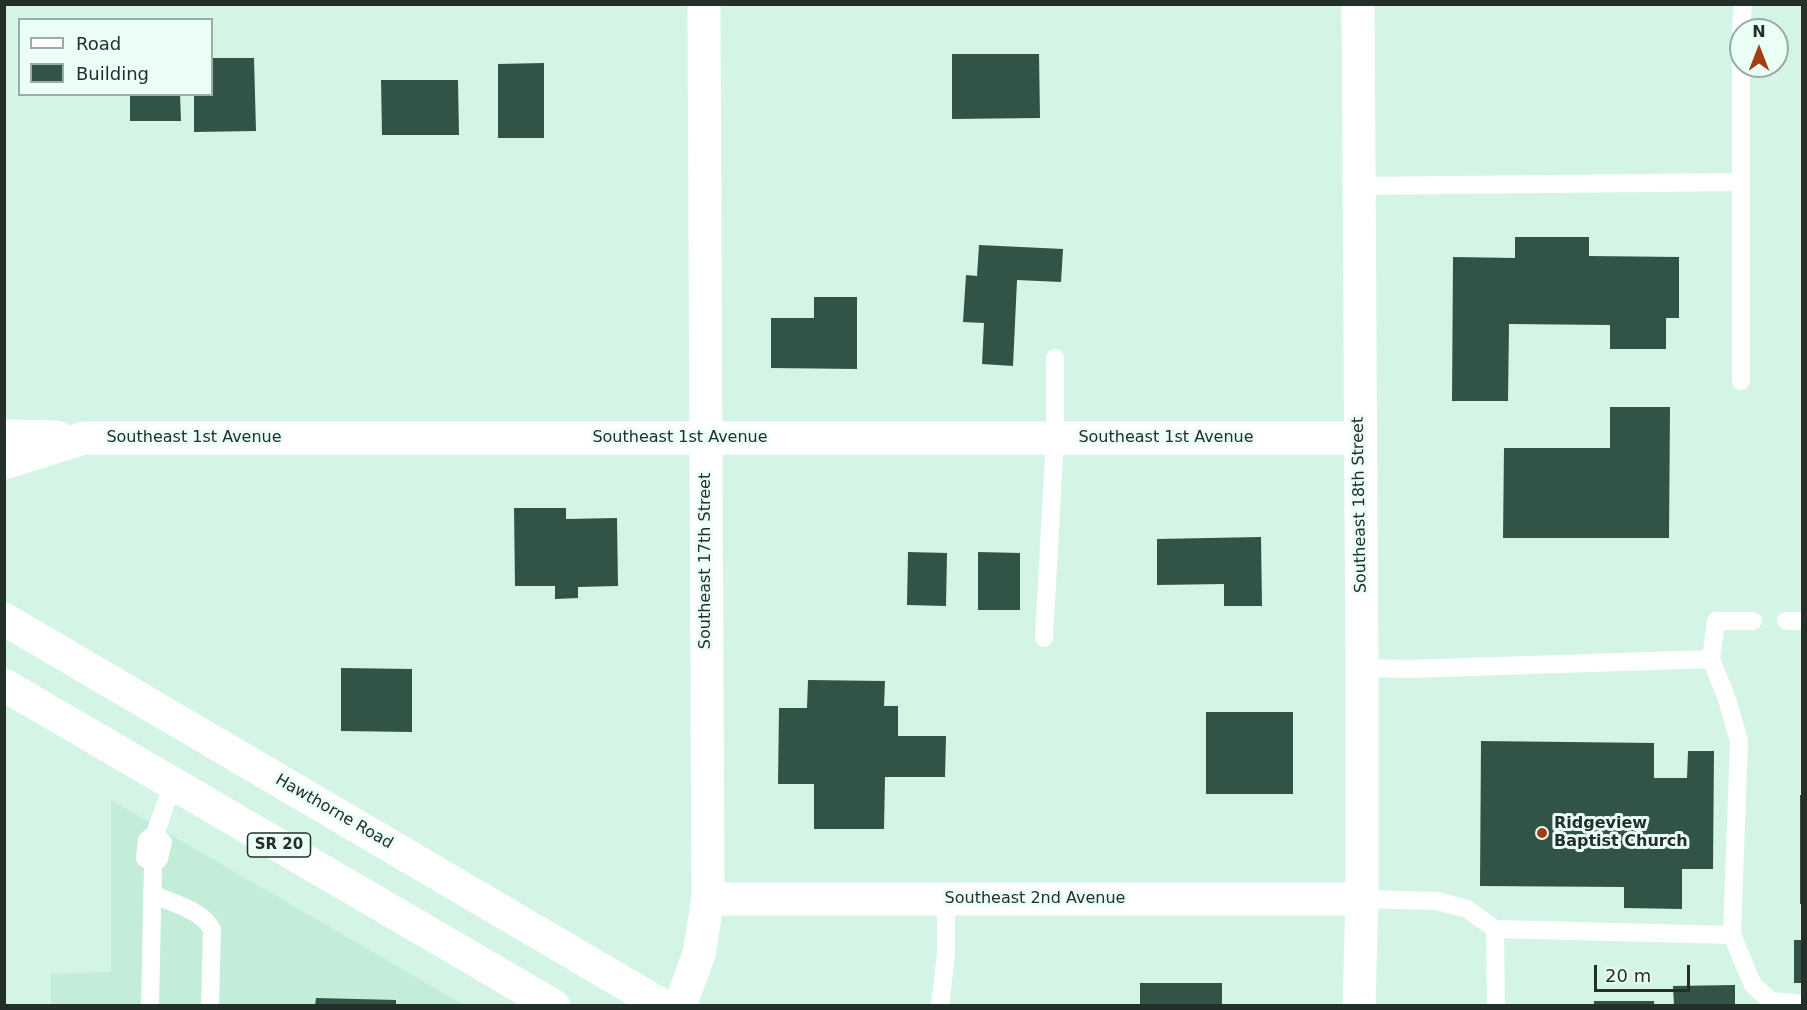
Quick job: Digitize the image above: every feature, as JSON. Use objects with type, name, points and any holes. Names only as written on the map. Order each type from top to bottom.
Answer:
[{"type":"main road","name":"Southeast 17th Street","points":[[680,1005],[699,954],[708,899],[704,4]]},
{"type":"main road","name":"Southeast 18th Street","points":[[1358,4],[1362,668],[1362,899],[1359,1005]]},
{"type":"main road","points":[[4,436],[84,438]]},
{"type":"main road","name":"Southeast 1st Avenue","points":[[4,463],[84,438],[1359,438]]},
{"type":"main road","name":"Hawthorne Road","points":[[4,619],[663,1005]]},
{"type":"main road","name":"SR 20","points":[[4,685],[554,1005]]},
{"type":"main road","name":"Southeast 2nd Avenue","points":[[708,899],[1362,899]]},
{"type":"lane","points":[[1741,78],[1741,381]]},
{"type":"lane","points":[[1358,186],[1741,182]]},
{"type":"lane","points":[[1044,638],[1055,438],[1055,358]]},
{"type":"lane","points":[[1753,621],[1716,621],[1712,659],[1739,741],[1732,934],[1753,985],[1771,1001],[1803,1004]]},
{"type":"lane","points":[[1362,668],[1409,669],[1712,659]]},
{"type":"lane","points":[[150,1005],[153,863],[145,858],[147,840],[155,834],[173,783]]},
{"type":"lane","points":[[152,894],[199,915],[208,922],[212,930],[210,1005]]},
{"type":"lane","points":[[940,1005],[946,954],[946,899]]},
{"type":"lane","points":[[1362,899],[1437,901],[1467,909],[1495,929],[1732,934]]},
{"type":"lane","points":[[1495,929],[1496,1005]]},
{"type":"shaded area","points":[[111,800],[464,1005],[51,1006],[51,974],[111,972]]},
{"type":"building","points":[[952,54],[1039,54],[1040,118],[952,119]]},
{"type":"building","points":[[213,58],[254,58],[256,131],[194,132],[194,96],[213,96]]},
{"type":"building","points":[[544,63],[544,138],[498,138],[498,64]]},
{"type":"building","points":[[381,80],[458,80],[459,135],[382,135]]},
{"type":"building","points":[[130,96],[180,96],[181,121],[130,121]]},
{"type":"building","points":[[1515,237],[1589,237],[1589,256],[1679,257],[1679,318],[1666,318],[1666,349],[1610,349],[1610,325],[1509,324],[1508,401],[1452,401],[1453,257],[1515,258]]},
{"type":"building","points":[[979,245],[1063,249],[1061,282],[1017,280],[1013,366],[982,364],[984,323],[963,322],[966,275],[977,276]]},
{"type":"building","points":[[814,297],[857,297],[857,369],[771,368],[771,318],[814,318]]},
{"type":"building","points":[[1610,407],[1670,407],[1669,538],[1503,538],[1504,448],[1610,448]]},
{"type":"building","points":[[514,508],[566,508],[566,519],[617,518],[618,586],[578,587],[578,598],[555,599],[555,586],[515,586]]},
{"type":"building","points":[[1261,537],[1262,606],[1224,606],[1224,584],[1157,585],[1157,539]]},
{"type":"building","points":[[908,552],[947,553],[946,606],[907,605]]},
{"type":"building","points":[[978,552],[1020,553],[1020,610],[978,610]]},
{"type":"building","points":[[341,668],[412,669],[412,732],[341,731]]},
{"type":"building","points":[[808,680],[885,681],[884,706],[898,706],[898,736],[946,736],[945,777],[885,777],[884,829],[814,829],[814,784],[778,784],[779,708],[807,708]]},
{"type":"building","points":[[1206,712],[1293,712],[1293,794],[1206,794]]},
{"type":"building","points":[[1481,741],[1654,743],[1654,778],[1687,778],[1688,751],[1714,751],[1713,869],[1682,869],[1682,909],[1624,908],[1624,887],[1480,886]]},
{"type":"building","points":[[1800,795],[1802,795],[1802,904],[1800,904]]},
{"type":"building","points":[[1794,940],[1802,940],[1802,983],[1794,983]]},
{"type":"building","points":[[1140,983],[1222,983],[1222,1006],[1140,1006]]},
{"type":"building","points":[[1735,985],[1735,1006],[1674,1006],[1673,986]]},
{"type":"building","points":[[316,998],[396,1000],[396,1006],[315,1006]]},
{"type":"building","points":[[1594,1001],[1654,1001],[1654,1006],[1594,1006]]},
{"type":"place","name":"Ridgeview Baptist Church","points":[[1542,833]]}]
